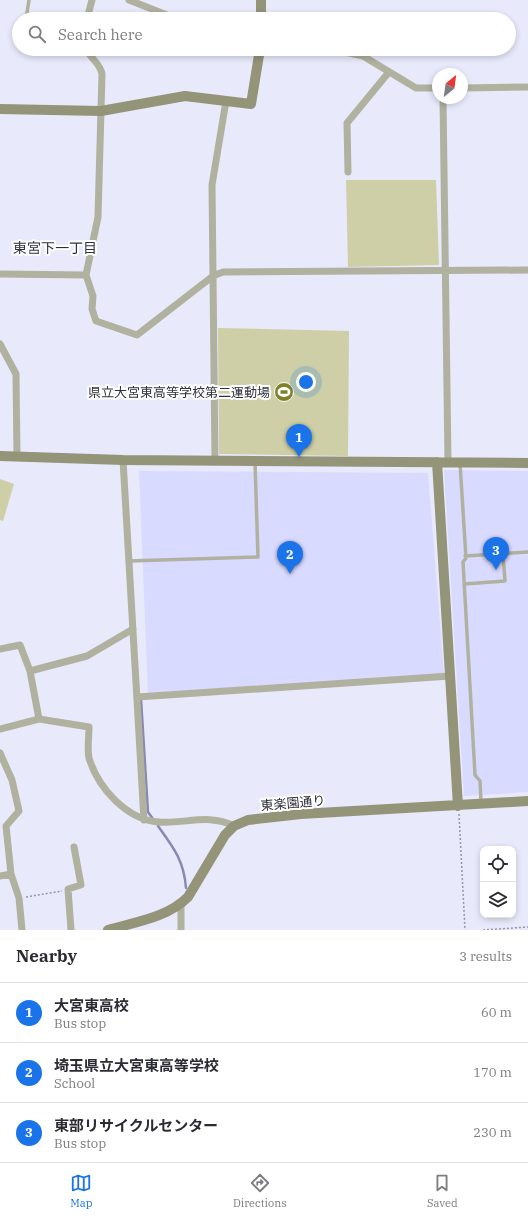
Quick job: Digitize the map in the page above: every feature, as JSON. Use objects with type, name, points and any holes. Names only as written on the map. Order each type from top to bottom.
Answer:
[{"type":"street","points":[[89,12],[92,0]]},
{"type":"street","points":[[129,0],[159,12]]},
{"type":"street","points":[[261,0],[261,12]]},
{"type":"street","points":[[90,56],[101,66],[102,74],[98,217],[86,275],[93,296],[92,309],[96,321],[137,335],[213,276],[222,272],[528,270]]},
{"type":"street","points":[[0,109],[101,111],[185,96],[251,104],[259,56]]},
{"type":"street","points":[[363,56],[416,88],[432,88]]},
{"type":"street","points":[[348,172],[347,123],[389,72]]},
{"type":"street","points":[[468,88],[528,87]]},
{"type":"street","points":[[214,460],[212,185],[226,101]]},
{"type":"street","points":[[443,104],[448,462]]},
{"type":"street","points":[[0,274],[86,275]]},
{"type":"street","points":[[0,344],[16,374],[17,457]]},
{"type":"street","points":[[0,456],[123,460],[528,463]]},
{"type":"street","points":[[123,460],[144,820]]},
{"type":"street","points":[[437,462],[458,806]]},
{"type":"street","points":[[30,671],[87,656],[133,628]]},
{"type":"street","points":[[0,649],[20,645],[30,671],[39,719]]},
{"type":"street","points":[[137,697],[450,676]]},
{"type":"street","points":[[0,729],[39,719],[89,728],[89,757],[98,779],[116,801],[144,820],[160,822],[202,819],[222,820],[234,826]]},
{"type":"street","points":[[0,753],[12,780],[19,811],[6,826],[10,874],[19,898],[22,930]]},
{"type":"street","name":"東楽園通り","points":[[108,930],[156,916],[180,904],[195,884],[217,845],[234,826],[248,820],[269,817],[528,801]]},
{"type":"street","points":[[71,930],[68,890],[81,885],[74,847]]},
{"type":"street","points":[[0,876],[10,874]]},
{"type":"street","points":[[180,904],[181,930]]},
{"type":"lane","points":[[27,12],[29,0]]},
{"type":"lane","points":[[129,561],[258,557],[255,461]]},
{"type":"lane","points":[[460,462],[466,556],[463,562],[464,584],[475,775],[480,781],[482,804]]},
{"type":"lane","points":[[466,556],[528,552]]},
{"type":"lane","points":[[464,584],[505,581],[503,554]]},
{"type":"path","points":[[458,806],[465,930]]},
{"type":"path","points":[[19,898],[68,890]]},
{"type":"path","points":[[483,930],[528,927]]},
{"type":"shaded area","points":[[444,470],[528,471],[528,792],[464,796]]},
{"type":"shaded area","points":[[139,471],[428,473],[444,674],[148,693]]},
{"type":"green space","points":[[346,180],[436,180],[439,265],[348,267]]},
{"type":"green space","name":"県立大宮東高等学校第二運動場","points":[[218,328],[349,331],[348,456],[219,454]]},
{"type":"green space","points":[[0,479],[14,484],[3,521],[0,520]]},
{"type":"waterway","points":[[141,699],[148,812],[153,819]]},
{"type":"waterway","points":[[158,826],[177,855],[183,870],[186,888]]},
{"type":"place","name":"県立大宮東高等学校第二運動場","points":[[284,392]]},
{"type":"place","name":"大宮東高校","points":[[299,457]]},
{"type":"place","name":"東部リサイクルセンター","points":[[496,570]]},
{"type":"place","name":"埼玉県立大宮東高等学校","points":[[290,574]]},
{"type":"district","name":"東宮下一丁目","points":[[55,248]]}]
